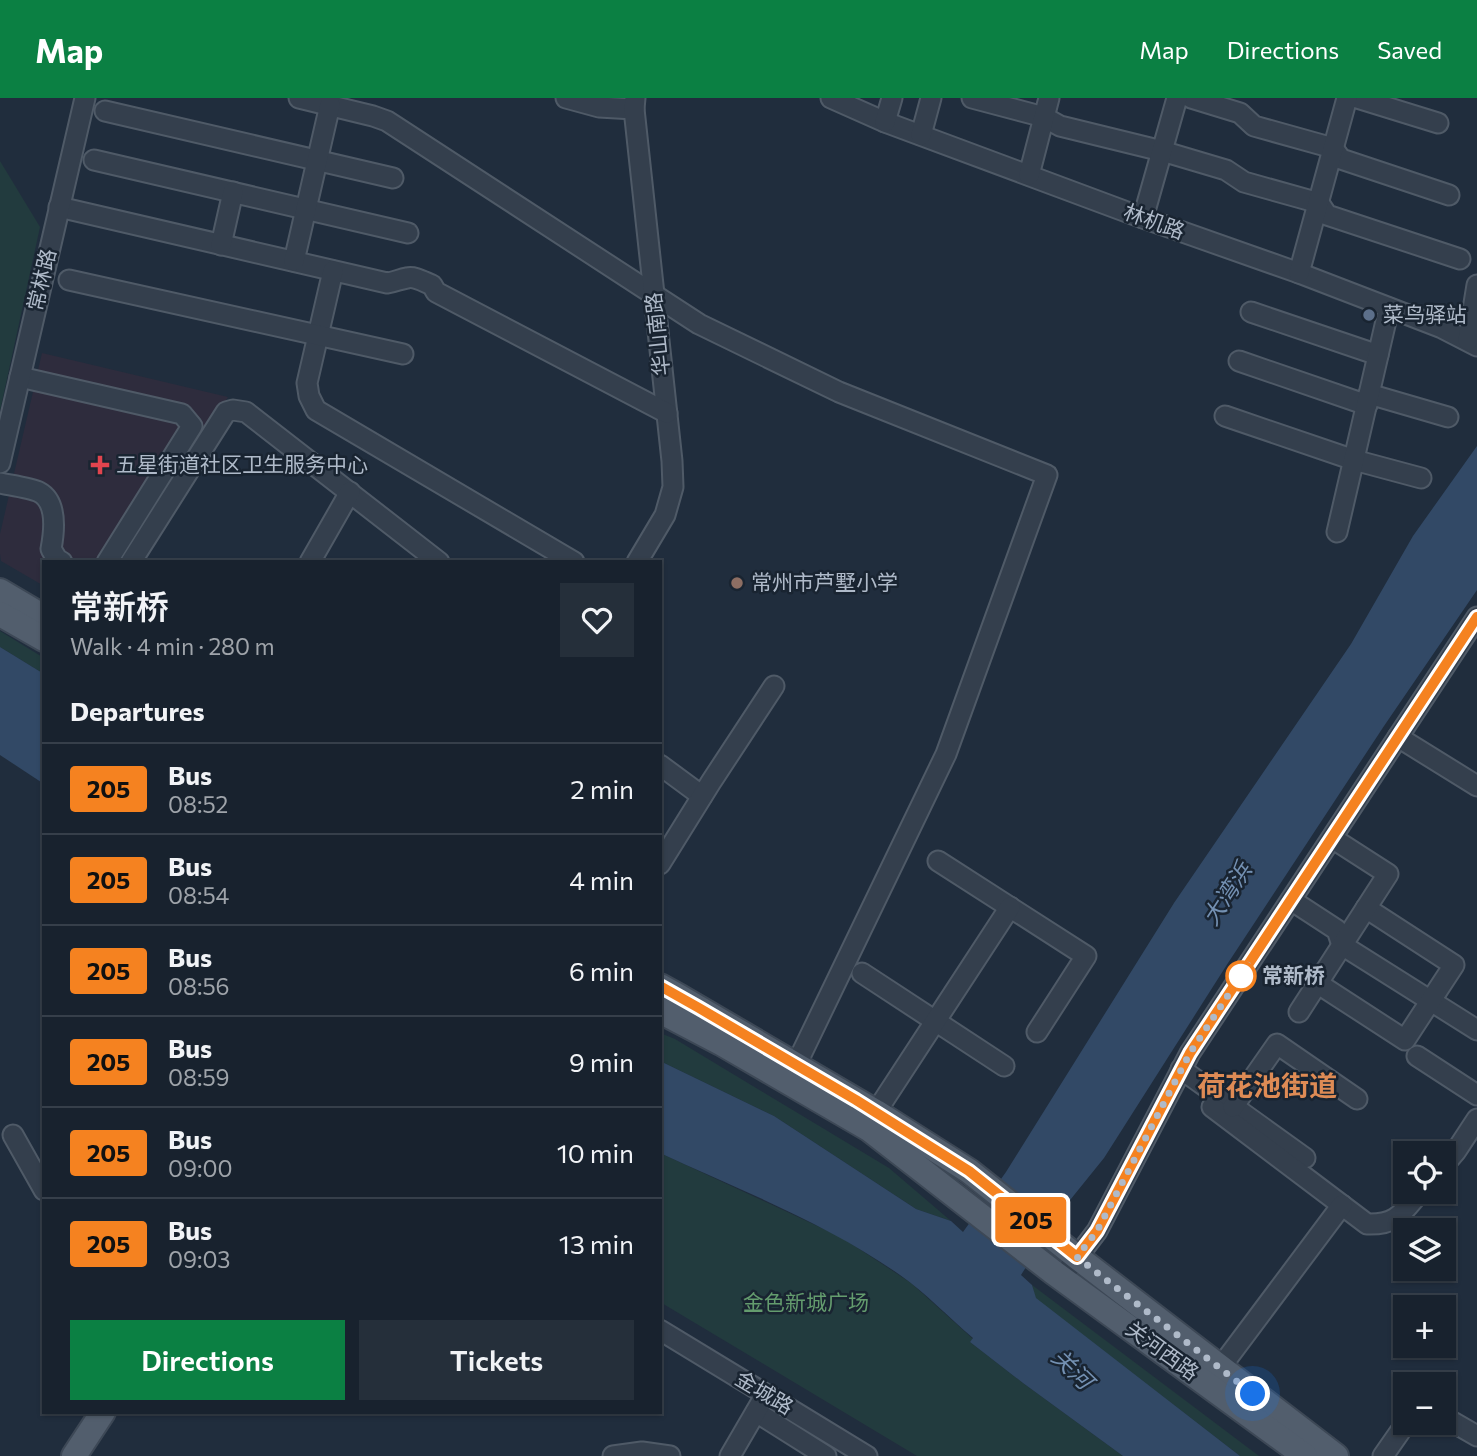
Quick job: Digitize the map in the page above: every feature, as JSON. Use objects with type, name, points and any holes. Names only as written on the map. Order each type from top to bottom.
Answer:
[{"type":"main road","points":[[0,592],[42,616]]},
{"type":"main road","points":[[0,614],[42,638]]},
{"type":"main road","points":[[662,987],[876,1112],[969,1171],[1072,1253]]},
{"type":"main road","points":[[662,1012],[869,1129],[1057,1275]]},
{"type":"main road","name":"关河西路","points":[[1072,1253],[1336,1456]]},
{"type":"main road","name":"关河西路","points":[[1057,1275],[1305,1456]]},
{"type":"main road","points":[[74,1456],[102,1414]]},
{"type":"main road","points":[[92,1456],[119,1414]]},
{"type":"street","name":"常林路","points":[[0,463],[85,98]]},
{"type":"street","points":[[299,98],[387,121],[699,324],[839,392],[1047,475],[946,754],[796,1065]]},
{"type":"street","points":[[566,98],[599,107],[634,103]]},
{"type":"street","name":"林机路","points":[[831,98],[885,122],[1299,273],[1472,343]]},
{"type":"street","points":[[885,122],[892,98]]},
{"type":"street","points":[[922,135],[931,98]]},
{"type":"street","points":[[972,98],[1047,107],[1060,126],[1226,170],[1244,182],[1318,203],[1327,215],[1461,260]]},
{"type":"street","points":[[1143,218],[1177,98]]},
{"type":"street","points":[[1191,98],[1240,113],[1254,126],[1334,148],[1341,159],[1450,195]]},
{"type":"street","points":[[1299,273],[1347,98]]},
{"type":"street","points":[[1357,98],[1438,123]]},
{"type":"street","name":"华山南路","points":[[634,103],[673,487],[665,515],[638,560]]},
{"type":"street","points":[[294,261],[330,105]]},
{"type":"street","points":[[1029,175],[1047,107]]},
{"type":"street","points":[[105,111],[393,178]]},
{"type":"street","points":[[94,160],[408,233]]},
{"type":"street","points":[[221,244],[233,192]]},
{"type":"street","points":[[59,207],[387,283],[408,277],[432,285],[436,292],[667,414]]},
{"type":"street","points":[[333,271],[307,383],[309,396],[316,410],[571,560]]},
{"type":"street","points":[[69,280],[403,354]]},
{"type":"street","points":[[1472,343],[1477,285]]},
{"type":"street","points":[[1337,532],[1389,308]]},
{"type":"street","points":[[1251,312],[1378,355]]},
{"type":"street","points":[[1239,361],[1368,400],[1448,417]]},
{"type":"street","points":[[20,376],[183,414],[192,426],[108,560]]},
{"type":"street","points":[[132,560],[226,411],[233,410],[246,411],[436,560]]},
{"type":"street","points":[[1225,416],[1354,460],[1421,478]]},
{"type":"street","points":[[0,483],[39,492],[47,499],[55,524],[51,550],[59,560]]},
{"type":"street","points":[[311,560],[350,492]]},
{"type":"street","points":[[1057,1275],[1072,1253],[1097,1231],[1190,1053],[1477,617]]},
{"type":"street","points":[[662,861],[774,686]]},
{"type":"street","points":[[1398,737],[1477,786]]},
{"type":"street","points":[[662,766],[702,796]]},
{"type":"street","points":[[1299,1012],[1388,874],[1332,838]]},
{"type":"street","points":[[938,861],[1086,956],[1037,1032]]},
{"type":"street","points":[[1292,900],[1337,930],[1342,945],[1477,1030]]},
{"type":"street","points":[[876,1112],[1010,907]]},
{"type":"street","points":[[1317,984],[1405,1040],[1454,965],[1366,908]]},
{"type":"street","points":[[862,973],[1004,1066]]},
{"type":"street","points":[[1233,1107],[1277,1044],[1357,1100]]},
{"type":"street","points":[[1417,1056],[1477,1095]]},
{"type":"street","points":[[1181,1069],[1305,1158]]},
{"type":"street","points":[[1212,1107],[1367,1224],[1381,1224],[1397,1218],[1409,1204]]},
{"type":"street","points":[[1456,1151],[1477,1119]]},
{"type":"street","points":[[13,1135],[42,1186]]},
{"type":"street","points":[[1220,1368],[1342,1205]]},
{"type":"street","name":"金城路","points":[[662,1332],[867,1456]]},
{"type":"street","points":[[730,1456],[767,1394]]},
{"type":"street","points":[[756,1412],[826,1456]]},
{"type":"street","points":[[1456,1424],[1477,1436]]},
{"type":"street","points":[[1383,1456],[1398,1435]]},
{"type":"street","points":[[613,1456],[642,1452],[670,1456]]},
{"type":"shaded area","name":"五星街道社区卫生服务中心","points":[[42,353],[228,397],[123,560],[42,560],[42,585],[1,561],[0,534]]},
{"type":"green space","points":[[0,161],[40,227],[0,411]]},
{"type":"green space","points":[[0,631],[42,657],[42,673],[0,647]]},
{"type":"green space","points":[[662,1034],[675,1039],[889,1168],[951,1221],[916,1209],[774,1116],[662,1062]]},
{"type":"green space","name":"金色新城广场","points":[[662,1154],[841,1237],[911,1283],[973,1339],[970,1342],[1123,1456],[917,1456],[662,1303]]},
{"type":"green space","points":[[1032,1285],[1259,1456],[1240,1456],[1035,1298]]},
{"type":"water","points":[[1477,446],[1477,590],[1228,963],[1104,1158],[1062,1210],[1021,1275],[1032,1285],[1036,1298],[1240,1456],[1123,1456],[970,1342],[973,1338],[900,1275],[814,1224],[662,1154],[662,1062],[774,1116],[916,1209],[951,1221],[963,1232],[1006,1172],[1174,903],[1351,644],[1413,536]]},
{"type":"water","points":[[0,647],[42,673],[42,783],[0,755]]},
{"type":"bus line","name":"205","points":[[662,987],[856,1100],[969,1171],[1077,1257],[1097,1231],[1190,1053],[1477,617]]},
{"type":"place","name":"菜鸟驿站","points":[[1369,315]]},
{"type":"place","name":"五星街道社区卫生服务中心","points":[[100,465]]},
{"type":"place","name":"常州市芦墅小学","points":[[737,583]]},
{"type":"place","name":"常新桥","points":[[1241,976]]},
{"type":"district","name":"荷花池街道","points":[[1267,1086]]},
{"type":"route","points":[[1241,976],[1248,965],[1190,1053],[1097,1231],[1077,1257],[1253,1394]]},
{"type":"water label","name":"大湾浜","points":[[1227,894]]},
{"type":"water label","name":"关河","points":[[1072,1369]]}]
